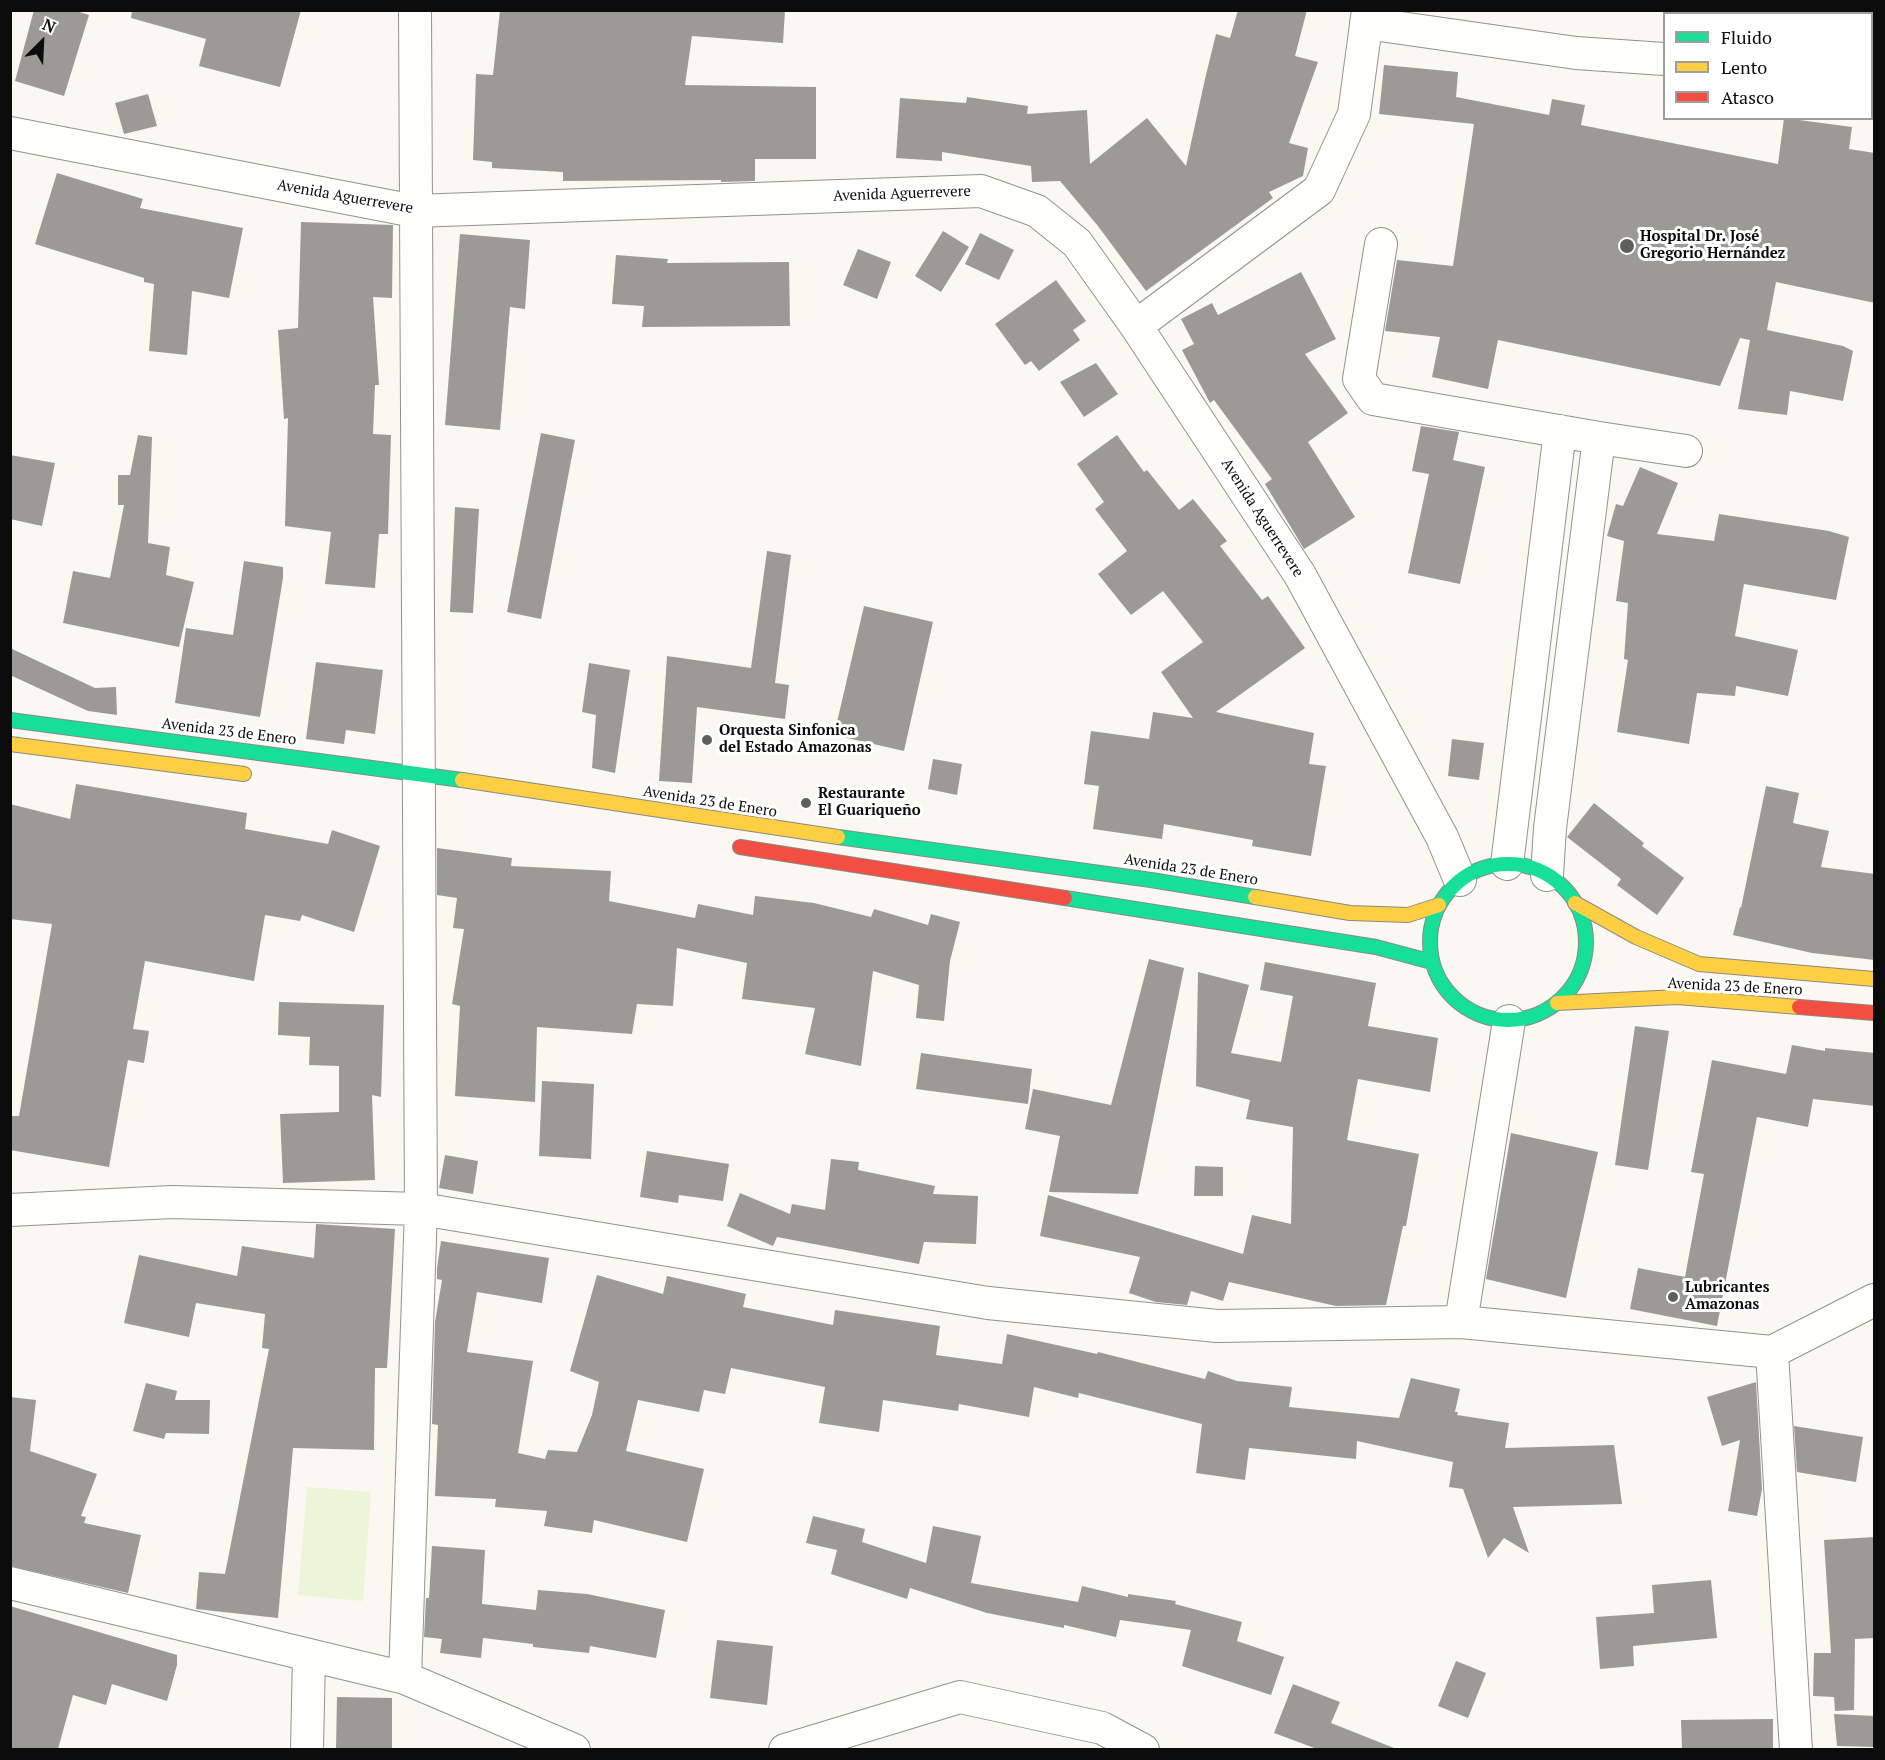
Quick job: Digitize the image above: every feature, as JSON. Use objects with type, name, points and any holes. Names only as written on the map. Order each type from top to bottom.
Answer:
[{"type":"main road","name":"Avenida 23 de Enero","points":[[10,720],[419,790],[755,826],[1151,880],[1350,913],[1408,915],[1439,905]]},
{"type":"main road","points":[[10,744],[255,775]]},
{"type":"main road","points":[[726,844],[1376,947],[1432,962]]},
{"type":"main road","name":"Avenida 23 de Enero","points":[[1507,864],[1527,867],[1547,875],[1563,888],[1575,903],[1584,924],[1586,946],[1582,968],[1572,987],[1557,1003],[1535,1016],[1509,1021],[1484,1017],[1460,1005],[1443,986],[1432,962],[1429,943],[1432,923],[1445,895],[1460,880],[1474,872],[1490,866],[1507,864]]},
{"type":"main road","name":"Avenida 23 de Enero","points":[[1575,903],[1636,937],[1699,964],[1875,979]]},
{"type":"main road","name":"Avenida 23 de Enero","points":[[1557,1003],[1677,997],[1875,1013]]},
{"type":"street","points":[[405,1678],[421,1209],[414,10]]},
{"type":"street","points":[[1136,326],[1319,190],[1354,114],[1367,17],[1576,53],[1663,59]]},
{"type":"street","name":"Avenida Aguerrevere","points":[[10,133],[414,211],[981,191],[1037,211],[1077,243],[1136,326],[1300,575],[1442,837],[1460,880]]},
{"type":"street","points":[[1381,244],[1359,379],[1373,399],[1686,451]]},
{"type":"street","points":[[1507,864],[1560,431]]},
{"type":"street","points":[[1547,875],[1550,828],[1599,438]]},
{"type":"street","points":[[1461,1322],[1509,1021]]},
{"type":"street","points":[[10,1210],[172,1202],[421,1209],[988,1303],[1218,1326],[1461,1322],[1772,1352],[1875,1300]]},
{"type":"street","points":[[1772,1352],[1796,1749]]},
{"type":"street","points":[[10,1583],[405,1678],[574,1749]]},
{"type":"street","points":[[307,1749],[309,1655]]},
{"type":"street","points":[[784,1749],[960,1697],[1102,1728],[1143,1749]]},
{"type":"green space","points":[[307,1487],[371,1492],[363,1601],[298,1595]]},
{"type":"building","points":[[34,10],[73,10],[89,15],[64,96],[15,81]]},
{"type":"building","points":[[132,10],[301,10],[280,87],[199,66],[206,39],[131,18]]},
{"type":"building","points":[[500,10],[785,10],[783,43],[692,36],[685,85],[816,87],[816,159],[755,159],[755,181],[721,182],[721,180],[563,181],[563,172],[492,168],[492,162],[473,160],[476,74],[493,75]]},
{"type":"building","points":[[1238,10],[1307,10],[1295,56],[1318,62],[1289,143],[1308,148],[1303,176],[1269,192],[1273,198],[1146,291],[1098,226],[1060,181],[1032,182],[1031,166],[942,152],[942,161],[896,158],[900,98],[966,103],[967,97],[1028,106],[1027,114],[1087,110],[1090,164],[1147,118],[1186,166],[1216,34],[1230,38]]},
{"type":"building","points":[[1384,65],[1458,72],[1456,97],[1549,115],[1552,99],[1585,105],[1581,125],[1778,164],[1784,120],[1852,127],[1849,149],[1875,153],[1875,303],[1776,282],[1767,330],[1843,346],[1853,351],[1843,401],[1790,391],[1787,415],[1738,409],[1750,340],[1740,338],[1720,386],[1498,340],[1488,389],[1432,377],[1440,337],[1385,331],[1397,260],[1453,266],[1474,124],[1379,114]]},
{"type":"building","points":[[148,94],[157,126],[124,134],[115,103]]},
{"type":"building","points":[[57,173],[143,199],[140,208],[243,228],[229,298],[192,291],[187,355],[149,351],[154,284],[144,282],[144,278],[35,244]]},
{"type":"building","points":[[301,222],[393,225],[392,298],[373,297],[379,385],[375,385],[373,434],[391,435],[388,534],[379,534],[375,588],[325,584],[331,532],[285,526],[288,418],[284,419],[278,330],[298,328]]},
{"type":"building","points":[[943,231],[969,247],[941,292],[915,276]]},
{"type":"building","points":[[980,233],[1014,250],[999,280],[965,264]]},
{"type":"building","points":[[460,234],[530,240],[525,309],[510,307],[500,430],[445,425]]},
{"type":"building","points":[[858,249],[891,262],[877,299],[843,285]]},
{"type":"building","points":[[616,255],[668,259],[667,263],[789,262],[790,326],[642,327],[644,306],[612,304]]},
{"type":"building","points":[[1301,272],[1336,339],[1305,354],[1348,413],[1308,442],[1355,517],[1304,549],[1265,484],[1272,479],[1214,400],[1210,403],[1182,350],[1194,344],[1181,319],[1212,303],[1218,315]]},
{"type":"building","points":[[1056,280],[1086,321],[1073,330],[1080,340],[1039,371],[1031,361],[1025,365],[995,324]]},
{"type":"building","points":[[1096,363],[1118,394],[1084,417],[1060,382]]},
{"type":"building","points":[[1421,426],[1459,432],[1453,460],[1485,467],[1460,584],[1408,573],[1429,474],[1412,471]]},
{"type":"building","points":[[541,433],[575,440],[541,619],[507,612]]},
{"type":"building","points":[[138,435],[152,437],[148,543],[170,547],[166,575],[194,582],[179,647],[63,623],[73,571],[110,578],[124,505],[118,505],[118,475],[130,475]]},
{"type":"building","points":[[1117,435],[1144,472],[1147,470],[1179,510],[1193,499],[1227,541],[1220,546],[1262,600],[1268,596],[1305,648],[1216,712],[1314,733],[1309,764],[1326,766],[1311,856],[1252,846],[1253,840],[1164,824],[1162,839],[1093,829],[1099,786],[1084,784],[1091,731],[1149,739],[1153,712],[1193,718],[1161,672],[1203,642],[1163,591],[1131,615],[1098,574],[1127,551],[1095,509],[1104,502],[1077,464]]},
{"type":"building","points":[[10,455],[55,463],[42,526],[10,519]]},
{"type":"building","points":[[1640,467],[1678,483],[1657,534],[1714,541],[1719,514],[1829,531],[1849,537],[1836,600],[1744,584],[1735,636],[1798,650],[1788,696],[1736,686],[1735,696],[1697,693],[1689,744],[1617,732],[1628,660],[1624,659],[1628,603],[1616,601],[1624,541],[1607,536],[1616,504],[1623,506]]},
{"type":"building","points":[[455,507],[479,509],[473,613],[450,612]]},
{"type":"building","points":[[767,551],[791,555],[775,683],[789,685],[785,719],[697,707],[692,783],[659,781],[667,656],[751,668]]},
{"type":"building","points":[[244,561],[283,567],[260,717],[175,703],[186,628],[233,635]]},
{"type":"building","points":[[864,606],[933,622],[904,751],[834,735]]},
{"type":"building","points":[[10,648],[95,688],[116,687],[117,715],[88,711],[10,675]]},
{"type":"building","points":[[316,662],[383,670],[375,734],[346,730],[344,744],[306,739]]},
{"type":"building","points":[[589,663],[630,670],[615,773],[592,768],[596,715],[582,712]]},
{"type":"building","points":[[1452,739],[1484,743],[1479,780],[1448,776]]},
{"type":"building","points":[[933,759],[962,764],[957,795],[928,789]]},
{"type":"building","points":[[76,784],[247,813],[245,829],[328,844],[332,830],[380,846],[354,932],[302,915],[300,921],[265,915],[254,981],[145,961],[133,1029],[149,1031],[144,1063],[128,1060],[109,1167],[10,1150],[10,1116],[19,1116],[52,924],[10,919],[10,804],[70,819]]},
{"type":"building","points":[[1766,786],[1799,793],[1793,823],[1829,831],[1821,867],[1875,874],[1875,960],[1812,953],[1733,935],[1741,908]]},
{"type":"building","points":[[1594,803],[1644,843],[1642,846],[1684,878],[1657,915],[1617,885],[1621,879],[1567,837]]},
{"type":"building","points":[[437,848],[512,858],[511,866],[611,871],[609,901],[695,918],[698,904],[753,915],[755,896],[814,903],[871,917],[874,909],[928,925],[931,914],[960,922],[950,961],[944,1021],[916,1018],[919,985],[873,971],[861,1066],[805,1054],[815,1008],[742,999],[747,963],[677,948],[673,1006],[637,1004],[632,1034],[537,1027],[535,1102],[455,1096],[460,1006],[452,1004],[464,929],[453,928],[457,898],[437,895]]},
{"type":"building","points":[[1149,959],[1184,968],[1138,1194],[1049,1192],[1060,1136],[1025,1129],[1033,1089],[1111,1105]]},
{"type":"building","points":[[1265,962],[1376,983],[1368,1026],[1438,1038],[1430,1092],[1358,1079],[1347,1140],[1419,1154],[1406,1226],[1403,1226],[1386,1305],[1336,1306],[1229,1282],[1223,1301],[1191,1291],[1187,1305],[1156,1302],[1129,1293],[1140,1257],[1040,1236],[1048,1195],[1243,1254],[1252,1215],[1291,1224],[1293,1127],[1246,1119],[1250,1100],[1196,1086],[1198,972],[1249,985],[1231,1053],[1281,1062],[1293,996],[1260,990]]},
{"type":"building","points":[[279,1002],[384,1005],[381,1097],[372,1095],[375,1180],[283,1183],[280,1114],[339,1112],[339,1066],[309,1065],[310,1037],[278,1035]]},
{"type":"building","points":[[1635,1026],[1669,1031],[1648,1170],[1615,1165]]},
{"type":"building","points":[[1792,1045],[1825,1051],[1825,1048],[1875,1053],[1875,1106],[1813,1099],[1808,1127],[1757,1117],[1717,1326],[1630,1309],[1638,1268],[1685,1277],[1704,1174],[1691,1172],[1712,1060],[1786,1074]]},
{"type":"building","points":[[921,1053],[1032,1069],[1028,1104],[916,1089]]},
{"type":"building","points":[[542,1081],[594,1084],[591,1159],[539,1156]]},
{"type":"building","points":[[1511,1133],[1598,1152],[1566,1298],[1486,1279]]},
{"type":"building","points":[[647,1151],[729,1164],[723,1201],[679,1195],[678,1203],[640,1197]]},
{"type":"building","points":[[445,1155],[478,1161],[473,1194],[439,1188]]},
{"type":"building","points":[[831,1159],[859,1162],[858,1170],[935,1186],[933,1194],[978,1196],[976,1244],[924,1242],[919,1264],[777,1237],[773,1246],[727,1226],[740,1193],[790,1214],[792,1204],[825,1210]]},
{"type":"building","points":[[1195,1166],[1223,1167],[1223,1196],[1194,1196]]},
{"type":"building","points":[[316,1224],[395,1229],[387,1368],[375,1368],[374,1450],[293,1448],[278,1618],[196,1609],[199,1572],[225,1574],[269,1349],[262,1348],[265,1314],[196,1303],[189,1337],[124,1323],[139,1255],[237,1276],[242,1246],[314,1258]]},
{"type":"building","points":[[441,1241],[549,1258],[542,1303],[477,1292],[467,1352],[533,1361],[518,1453],[545,1459],[548,1450],[577,1452],[592,1415],[599,1382],[570,1371],[597,1275],[663,1294],[667,1276],[746,1294],[743,1307],[833,1325],[835,1310],[940,1326],[936,1355],[1002,1364],[1007,1334],[1097,1354],[1098,1352],[1205,1379],[1208,1371],[1237,1381],[1292,1387],[1289,1407],[1399,1418],[1411,1378],[1460,1389],[1455,1412],[1458,1412],[1457,1415],[1509,1423],[1505,1448],[1614,1445],[1622,1504],[1513,1507],[1529,1553],[1504,1538],[1488,1558],[1463,1489],[1449,1487],[1453,1462],[1357,1441],[1356,1459],[1249,1448],[1245,1480],[1196,1473],[1202,1424],[1079,1393],[1078,1398],[1034,1387],[1029,1417],[959,1404],[958,1411],[883,1400],[879,1432],[819,1423],[825,1387],[731,1368],[725,1394],[704,1390],[699,1412],[638,1400],[626,1451],[704,1469],[687,1542],[594,1520],[592,1533],[544,1526],[547,1511],[495,1507],[496,1499],[435,1496],[438,1425],[432,1424],[435,1322],[442,1280],[437,1279]]},
{"type":"building","points":[[1756,1382],[1762,1489],[1757,1516],[1728,1511],[1740,1440],[1722,1446],[1707,1397]]},
{"type":"building","points":[[146,1383],[177,1391],[175,1400],[210,1400],[209,1434],[166,1433],[164,1439],[133,1431]]},
{"type":"building","points":[[10,1397],[36,1400],[30,1451],[97,1474],[81,1516],[86,1517],[84,1523],[141,1535],[128,1593],[10,1566]]},
{"type":"building","points":[[1794,1426],[1863,1437],[1856,1482],[1797,1472]]},
{"type":"building","points":[[813,1516],[865,1529],[862,1542],[926,1563],[933,1526],[981,1536],[971,1583],[1078,1602],[1082,1586],[1128,1597],[1128,1594],[1176,1601],[1175,1604],[1242,1622],[1237,1641],[1284,1657],[1271,1695],[1182,1666],[1191,1630],[1120,1620],[1116,1637],[1064,1625],[1064,1628],[987,1613],[910,1588],[907,1599],[831,1574],[837,1550],[806,1543]]},
{"type":"building","points":[[1875,1537],[1875,1638],[1855,1639],[1854,1710],[1835,1711],[1834,1697],[1813,1696],[1814,1653],[1831,1653],[1824,1540]]},
{"type":"building","points":[[432,1546],[485,1550],[482,1604],[536,1610],[538,1590],[587,1594],[665,1610],[656,1658],[590,1646],[589,1653],[533,1647],[533,1644],[483,1638],[481,1658],[440,1653],[442,1639],[424,1637]]},
{"type":"building","points":[[1711,1580],[1717,1638],[1633,1646],[1634,1666],[1600,1669],[1596,1617],[1654,1613],[1652,1585]]},
{"type":"building","points":[[10,1606],[177,1655],[177,1665],[167,1701],[112,1684],[106,1705],[73,1695],[58,1749],[10,1749]]},
{"type":"building","points":[[717,1640],[773,1646],[767,1705],[710,1698]]},
{"type":"building","points":[[1456,1661],[1486,1673],[1468,1718],[1438,1706]]},
{"type":"building","points":[[1293,1684],[1340,1702],[1331,1723],[1394,1749],[1317,1749],[1274,1733]]},
{"type":"building","points":[[337,1697],[392,1698],[392,1749],[336,1749]]},
{"type":"building","points":[[1834,1714],[1875,1716],[1875,1747],[1837,1746]]},
{"type":"building","points":[[1773,1719],[1773,1749],[1682,1749],[1681,1720]]},
{"type":"traffic: fast","points":[[10,720],[462,780]]},
{"type":"traffic: fast","points":[[838,837],[1151,880],[1255,897]]},
{"type":"traffic: fast","points":[[1508,864],[1538,870],[1563,887],[1580,912],[1586,942],[1580,972],[1563,997],[1538,1014],[1508,1020],[1478,1014],[1453,997],[1436,972],[1430,942],[1436,912],[1453,887],[1478,870],[1508,864]]},
{"type":"traffic: fast","points":[[1065,898],[1376,947],[1432,962]]},
{"type":"traffic: slow","points":[[10,744],[244,774]]},
{"type":"traffic: slow","points":[[462,780],[838,837]]},
{"type":"traffic: slow","points":[[1255,897],[1350,913],[1408,915],[1439,905]]},
{"type":"traffic: slow","points":[[1575,903],[1636,937],[1699,964],[1874,979]]},
{"type":"traffic: slow","points":[[1557,1003],[1677,997],[1799,1007]]},
{"type":"traffic: jam","points":[[740,847],[1065,898]]},
{"type":"traffic: jam","points":[[1799,1007],[1874,1013]]},
{"type":"place","name":"Hospital Dr. José Gregorio Hernández","points":[[1627,246]]},
{"type":"place","name":"Orquesta Sinfonica del Estado Amazonas","points":[[707,740]]},
{"type":"place","name":"Restaurante El Guariqueño","points":[[806,803]]},
{"type":"place","name":"Lubricantes Amazonas","points":[[1673,1297]]}]
